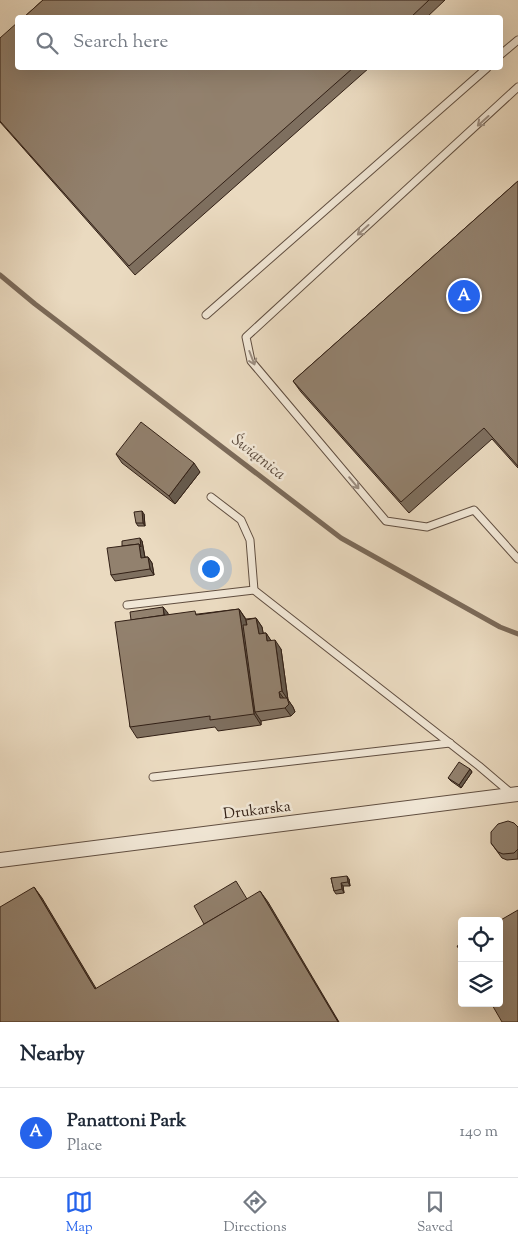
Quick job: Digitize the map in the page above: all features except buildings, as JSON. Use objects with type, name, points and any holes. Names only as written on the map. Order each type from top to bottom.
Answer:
[{"type":"street","name":"Drukarska","points":[[0,860],[515,794]]},
{"type":"lane","points":[[503,52],[518,40]]},
{"type":"lane","points":[[206,315],[485,70]]},
{"type":"lane","points":[[518,87],[246,336],[251,361],[386,522],[427,527],[474,510],[518,559]]},
{"type":"lane","points":[[212,497],[241,520],[250,540],[254,590]]},
{"type":"lane","points":[[127,605],[254,590],[515,794]]},
{"type":"lane","points":[[153,777],[450,743]]},
{"type":"waterway","name":"Świątnica","points":[[0,275],[35,304],[341,538],[500,627],[518,634]]},
{"type":"place","name":"Panattoni Park","points":[[464,296]]}]
